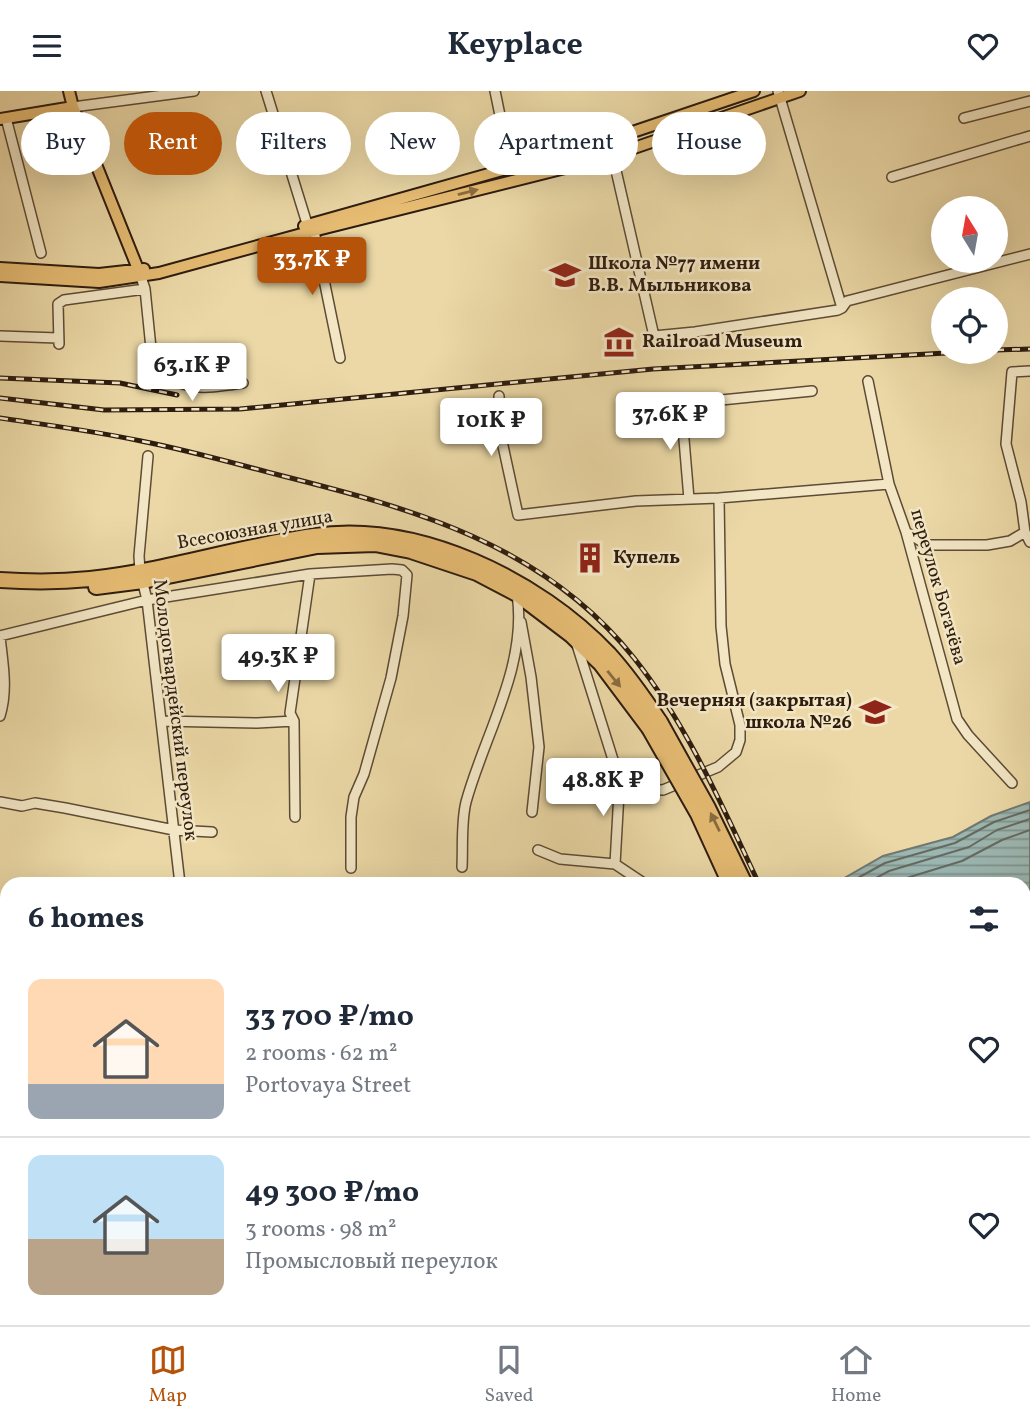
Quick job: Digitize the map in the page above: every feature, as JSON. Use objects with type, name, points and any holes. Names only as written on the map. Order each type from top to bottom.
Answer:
[{"type":"highway","name":"Всесоюзная улица","points":[[0,588],[90,588],[314,535],[375,534],[414,541],[480,564],[523,586],[637,687],[655,725]]},
{"type":"highway","name":"Всесоюзная улица","points":[[0,580],[141,576],[317,545],[375,544],[411,551],[477,573],[517,594],[585,642]]},
{"type":"highway","points":[[655,725],[727,877]]},
{"type":"highway","points":[[655,725],[709,808],[742,877]]},
{"type":"main road","points":[[69,91],[140,273]]},
{"type":"main road","points":[[638,131],[754,91]]},
{"type":"main road","points":[[638,147],[779,95],[800,91]]},
{"type":"main road","points":[[3,118],[73,107]]},
{"type":"main road","points":[[310,229],[491,175]]},
{"type":"main road","points":[[0,276],[99,282],[534,175]]},
{"type":"main road","points":[[0,268],[99,274],[140,273]]},
{"type":"street","points":[[73,107],[194,91]]},
{"type":"street","points":[[266,91],[310,229],[340,358]]},
{"type":"street","points":[[495,91],[499,112]]},
{"type":"street","points":[[779,95],[842,308]]},
{"type":"street","points":[[964,118],[1030,101]]},
{"type":"street","points":[[3,118],[41,253]]},
{"type":"street","points":[[892,177],[1030,136]]},
{"type":"street","points":[[617,175],[654,335],[695,332],[842,308],[847,302],[1030,254]]},
{"type":"street","points":[[140,273],[145,289],[153,368],[173,381],[197,389],[243,383]]},
{"type":"street","points":[[0,336],[58,341],[58,304],[64,300],[145,289]]},
{"type":"street","points":[[1030,371],[1012,372],[1006,444],[1026,501],[1025,532],[1030,542]]},
{"type":"street","name":"переулок Богачёва","points":[[868,381],[889,484],[906,532],[957,719],[1012,783]]},
{"type":"street","points":[[689,499],[681,404],[812,391]]},
{"type":"street","points":[[499,396],[500,432],[518,515],[635,501],[719,498],[889,484]]},
{"type":"street","name":"Молодогвардейский переулок","points":[[148,456],[139,556],[147,600],[179,877]]},
{"type":"street","points":[[620,775],[628,783],[641,789],[663,790],[718,767],[736,752],[740,740],[740,726],[725,664],[721,626],[719,498]]},
{"type":"street","points":[[906,532],[927,545],[987,545],[1010,541],[1025,532]]},
{"type":"street","points":[[0,716],[4,704],[5,681],[0,637],[147,600],[310,574],[402,570],[407,575],[403,616],[391,678],[364,774],[354,797],[351,817],[351,868]]},
{"type":"street","points":[[295,817],[294,720],[290,713],[310,574]]},
{"type":"street","points":[[517,594],[539,747],[532,812]]},
{"type":"street","points":[[462,867],[466,804],[513,662],[520,610]]},
{"type":"street","points":[[585,642],[620,775],[615,864]]},
{"type":"street","points":[[162,722],[257,723],[294,720]]},
{"type":"street","points":[[0,802],[22,806],[35,803],[174,830],[212,832]]},
{"type":"street","points":[[538,850],[560,859],[615,864],[634,877]]},
{"type":"water","points":[[1030,802],[1030,877],[846,877],[883,856],[953,837],[991,816]]},
{"type":"railway","points":[[1008,350],[1030,349]]},
{"type":"railway","points":[[0,398],[104,410],[240,409],[653,369],[931,354]]},
{"type":"railway","points":[[0,378],[120,383],[177,395]]},
{"type":"railway","points":[[0,418],[158,445],[329,488],[427,518],[517,559],[559,586],[598,619],[634,658],[688,739],[756,877]]},
{"type":"place","name":"Школа №77 имени В.В. Мыльникова","points":[[565,275]]},
{"type":"place","name":"Railroad Museum","points":[[619,342]]},
{"type":"place","name":"Купель","points":[[590,558]]},
{"type":"place","name":"Вечерняя (закрытая) школа №26","points":[[875,712]]}]
